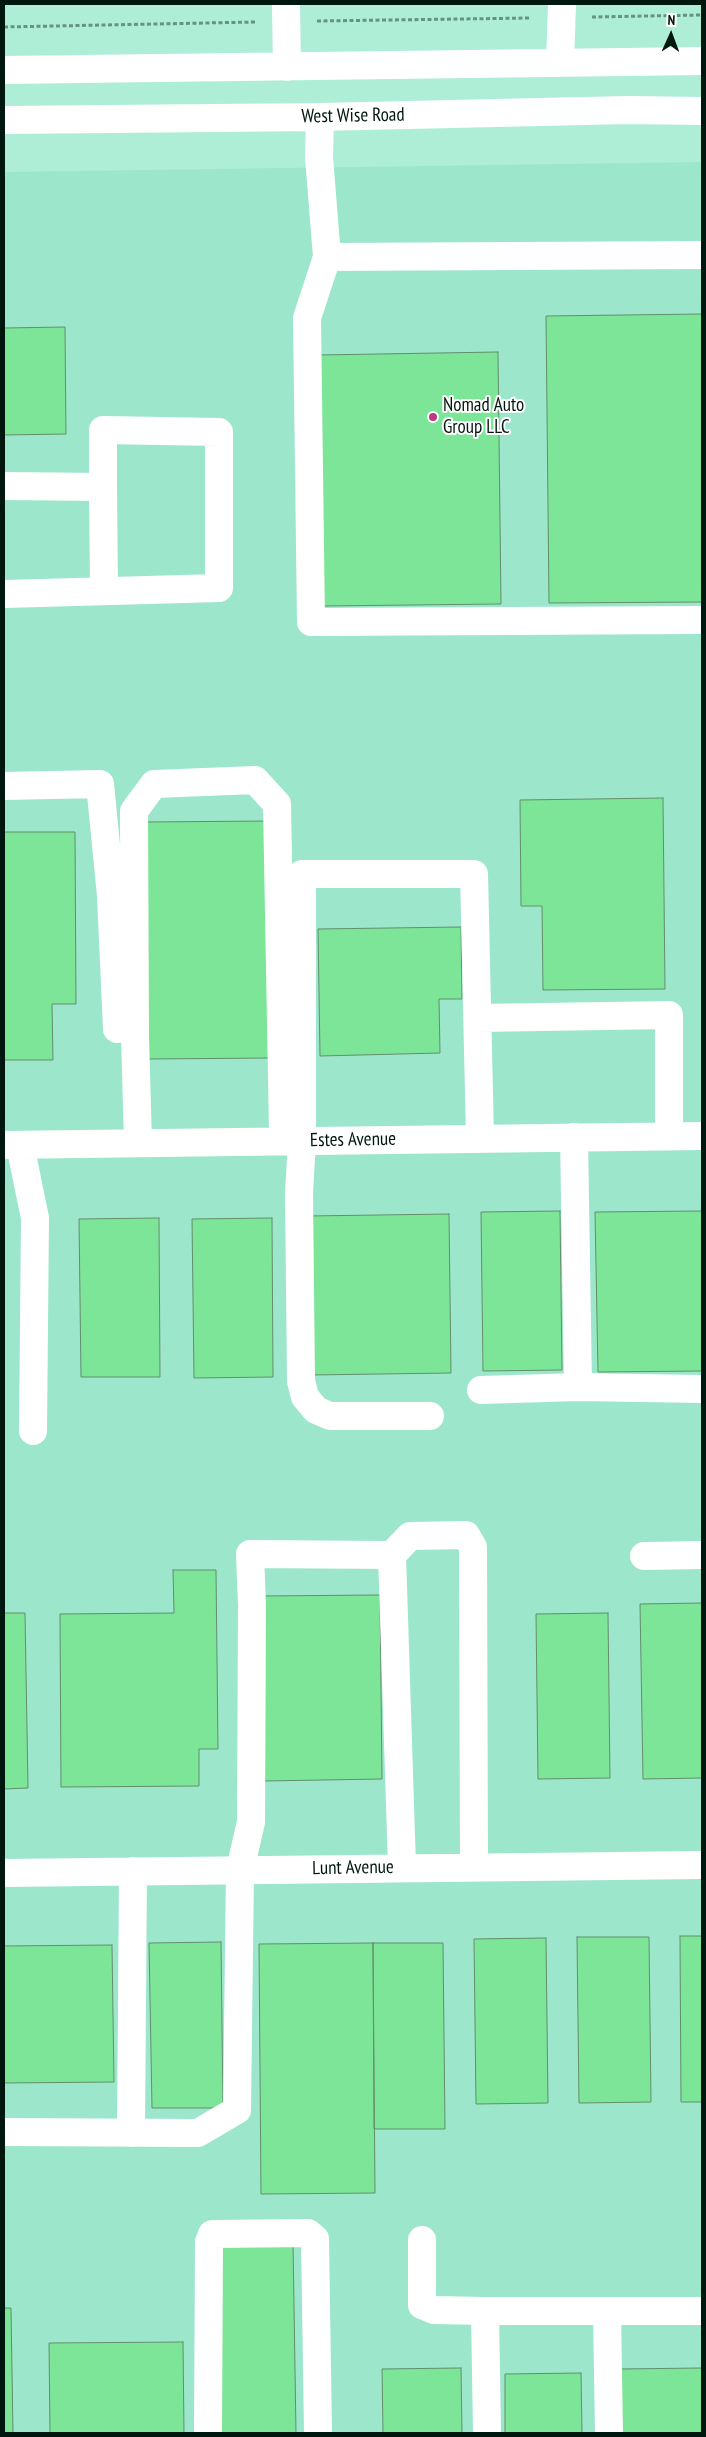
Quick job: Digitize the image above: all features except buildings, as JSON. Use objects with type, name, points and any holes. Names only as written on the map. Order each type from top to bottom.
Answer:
[{"type":"street","points":[[560,63],[562,10]]},
{"type":"street","points":[[286,13],[287,67]]},
{"type":"street","points":[[4,70],[702,61]]},
{"type":"street","name":"West Wise Road","points":[[4,120],[320,118],[628,110],[702,111]]},
{"type":"street","points":[[320,118],[319,157],[327,257],[307,318],[311,622],[702,620]]},
{"type":"street","points":[[327,257],[702,255]]},
{"type":"street","points":[[4,594],[219,588],[219,432],[103,430],[104,591]]},
{"type":"street","points":[[4,486],[103,487]]},
{"type":"street","points":[[130,1143],[134,1036],[134,811],[154,784],[256,780],[277,804],[293,1141],[299,1194],[301,1381],[305,1397],[316,1410],[330,1416],[430,1416]]},
{"type":"street","points":[[4,786],[100,784],[111,896],[130,1143]]},
{"type":"street","points":[[293,1141],[302,874],[474,874],[480,1138]]},
{"type":"street","points":[[478,1018],[669,1015],[669,1136]]},
{"type":"street","name":"Estes Avenue","points":[[12,1145],[702,1136]]},
{"type":"street","points":[[574,1138],[578,1387]]},
{"type":"street","points":[[12,1145],[35,1218],[33,1431]]},
{"type":"street","points":[[481,1390],[578,1387],[702,1388]]},
{"type":"street","points":[[402,1867],[392,1555],[410,1536],[466,1535],[473,1547],[474,1867]]},
{"type":"street","points":[[4,2132],[198,2133],[237,2110],[240,1870],[251,1822],[252,1606],[250,1554],[392,1555]]},
{"type":"street","points":[[644,1556],[702,1555]]},
{"type":"street","name":"Lunt Avenue","points":[[4,1873],[702,1865]]},
{"type":"street","points":[[130,2132],[133,1871]]},
{"type":"street","points":[[208,2433],[209,2242],[212,2234],[308,2233],[315,2239],[318,2433]]},
{"type":"street","points":[[422,2240],[422,2305],[434,2310],[702,2311]]},
{"type":"street","points":[[485,2311],[487,2433]]},
{"type":"street","points":[[607,2311],[609,2433]]},
{"type":"path","points":[[4,27],[286,13],[562,10],[702,15]]},
{"type":"shaded area","points":[[702,162],[702,2433],[4,2433],[4,172]]},
{"type":"place","name":"Nomad Auto Group LLC","points":[[433,417]]}]
